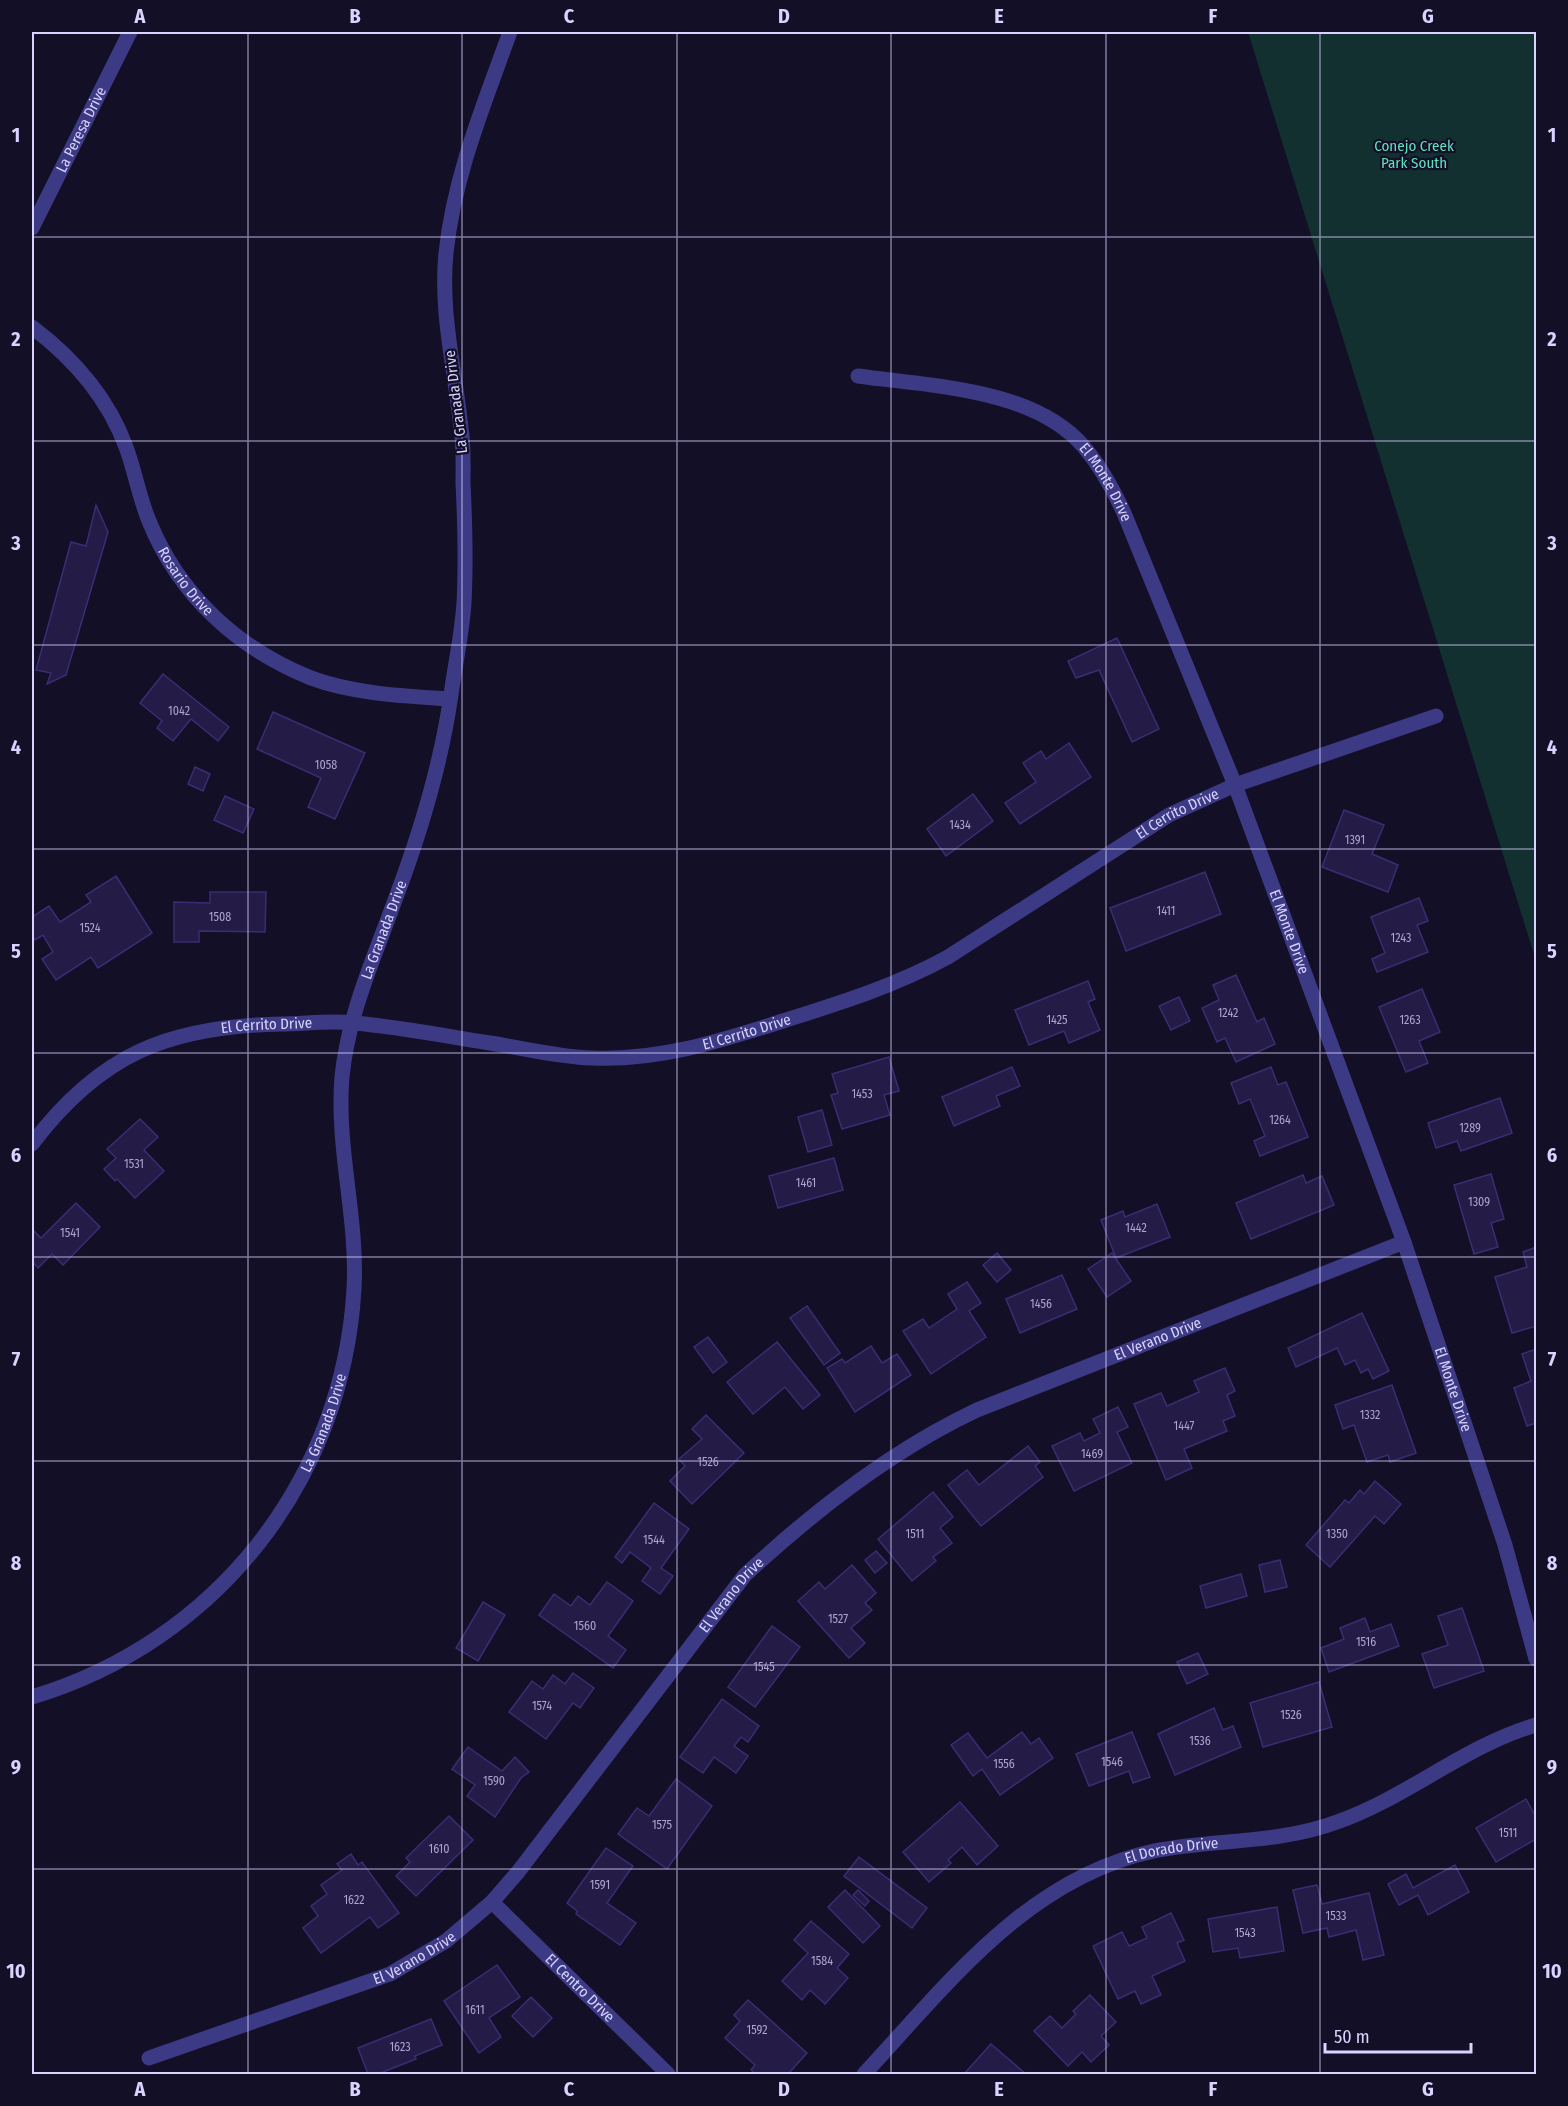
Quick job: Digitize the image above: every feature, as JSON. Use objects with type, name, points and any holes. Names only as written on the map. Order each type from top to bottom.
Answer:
[{"type":"street","name":"La Peresa Drive","points":[[32,228],[130,32]]},
{"type":"street","name":"La Granada Drive","points":[[32,1697],[71,1684],[135,1653],[175,1626],[207,1599],[270,1530],[297,1491],[319,1445],[336,1397],[350,1343],[355,1284],[351,1206],[341,1120],[342,1075],[352,1022],[424,817],[445,732],[464,606],[462,429],[444,305],[446,256],[452,208],[465,157],[510,32]]},
{"type":"street","name":"Rosario Drive","points":[[32,327],[61,351],[96,392],[126,446],[148,520],[165,556],[192,595],[221,625],[265,657],[312,678],[347,687],[450,699]]},
{"type":"street","name":"El Monte Drive","points":[[858,376],[970,391],[1014,403],[1052,420],[1083,445],[1105,474],[1124,513],[1235,785],[1404,1242],[1505,1545],[1536,1659]]},
{"type":"street","name":"El Cerrito Drive","points":[[32,1144],[71,1097],[104,1070],[141,1049],[185,1033],[228,1025],[352,1022],[591,1058],[645,1057],[700,1047],[869,994],[913,976],[948,957],[1169,815],[1235,785],[1436,716]]},
{"type":"street","name":"El Verano Drive","points":[[149,2058],[390,1974],[446,1941],[492,1902],[526,1862],[745,1575],[789,1534],[905,1450],[939,1428],[977,1410],[1404,1242]]},
{"type":"street","name":"El Dorado Drive","points":[[864,2074],[984,1945],[1020,1914],[1057,1890],[1103,1867],[1151,1852],[1197,1844],[1279,1837],[1336,1822],[1391,1798],[1479,1746],[1536,1725]]},
{"type":"street","name":"El Centro Drive","points":[[492,1902],[668,2074]]},
{"type":"green space","name":"Conejo Creek Park South","points":[[1248,32],[1536,32],[1536,961]]},
{"type":"building","points":[[96,505],[108,532],[66,675],[47,684],[51,673],[36,670],[71,542],[86,546]]},
{"type":"building","points":[[1117,638],[1159,729],[1132,742],[1099,670],[1076,678],[1068,661]]},
{"type":"building","points":[[163,674],[229,727],[218,741],[191,719],[173,741],[157,728],[162,721],[140,703]]},
{"type":"building","points":[[273,712],[365,753],[335,819],[308,807],[321,778],[257,749]]},
{"type":"building","points":[[1069,743],[1091,777],[1020,824],[1005,803],[1036,782],[1023,763],[1041,751],[1046,759]]},
{"type":"building","points":[[195,767],[210,774],[203,791],[188,784]]},
{"type":"building","points":[[973,794],[993,821],[946,856],[927,829]]},
{"type":"building","points":[[225,796],[254,809],[243,833],[214,820]]},
{"type":"building","points":[[1344,810],[1384,825],[1372,854],[1398,865],[1388,892],[1322,867]]},
{"type":"building","points":[[1205,872],[1221,914],[1126,951],[1110,908]]},
{"type":"building","points":[[116,876],[152,933],[98,968],[91,957],[56,980],[42,959],[53,952],[43,935],[35,940],[32,934],[32,917],[49,906],[60,922],[91,902],[86,895]]},
{"type":"building","points":[[210,892],[266,892],[265,932],[199,931],[199,942],[174,942],[174,902],[210,903]]},
{"type":"building","points":[[1419,898],[1428,921],[1417,925],[1428,952],[1377,972],[1372,959],[1385,953],[1371,917]]},
{"type":"building","points":[[1236,975],[1257,1022],[1264,1018],[1275,1044],[1236,1062],[1225,1038],[1217,1042],[1202,1008],[1219,1000],[1213,985]]},
{"type":"building","points":[[1088,981],[1095,999],[1088,1002],[1100,1030],[1069,1043],[1064,1031],[1029,1045],[1015,1010]]},
{"type":"building","points":[[1422,989],[1440,1032],[1419,1041],[1428,1063],[1406,1072],[1379,1007]]},
{"type":"building","points":[[1179,997],[1190,1021],[1171,1030],[1159,1006]]},
{"type":"building","points":[[889,1057],[899,1091],[884,1095],[890,1115],[842,1129],[831,1095],[838,1093],[832,1074]]},
{"type":"building","points":[[1012,1067],[1020,1086],[996,1096],[1000,1106],[954,1126],[942,1097]]},
{"type":"building","points":[[1271,1067],[1278,1085],[1286,1082],[1308,1137],[1260,1156],[1254,1141],[1265,1136],[1250,1099],[1239,1104],[1231,1083]]},
{"type":"building","points":[[1500,1098],[1512,1133],[1461,1151],[1457,1141],[1436,1148],[1428,1123]]},
{"type":"building","points":[[822,1110],[832,1145],[808,1152],[798,1117]]},
{"type":"building","points":[[140,1119],[158,1137],[144,1150],[164,1171],[135,1198],[104,1169],[116,1158],[107,1149]]},
{"type":"building","points":[[834,1158],[843,1190],[778,1208],[769,1176]]},
{"type":"building","points":[[1491,1174],[1504,1219],[1491,1223],[1498,1247],[1474,1254],[1454,1185]]},
{"type":"building","points":[[1303,1175],[1306,1183],[1322,1176],[1334,1205],[1251,1239],[1236,1203]]},
{"type":"building","points":[[76,1203],[100,1227],[63,1265],[52,1254],[38,1268],[32,1261],[32,1229],[41,1238]]},
{"type":"building","points":[[1157,1204],[1170,1237],[1116,1258],[1101,1220],[1123,1211],[1125,1217]]},
{"type":"building","points":[[1536,1247],[1536,1326],[1512,1333],[1495,1277],[1527,1267],[1523,1252]]},
{"type":"building","points":[[997,1253],[1011,1270],[997,1282],[983,1265]]},
{"type":"building","points":[[1112,1253],[1131,1281],[1107,1297],[1088,1269]]},
{"type":"building","points":[[1062,1275],[1077,1309],[1020,1333],[1006,1299]]},
{"type":"building","points":[[967,1282],[981,1303],[969,1311],[986,1337],[931,1374],[903,1331],[923,1319],[929,1328],[957,1309],[948,1294]]},
{"type":"building","points":[[807,1306],[840,1353],[824,1365],[790,1318]]},
{"type":"building","points":[[1362,1313],[1389,1371],[1373,1379],[1368,1369],[1361,1373],[1355,1360],[1345,1365],[1337,1348],[1296,1367],[1288,1348]]},
{"type":"building","points":[[708,1337],[727,1362],[713,1373],[694,1347]]},
{"type":"building","points":[[777,1342],[820,1395],[803,1409],[785,1387],[753,1414],[727,1382]]},
{"type":"building","points":[[871,1346],[882,1363],[897,1354],[911,1375],[855,1412],[827,1368],[842,1359],[845,1363]]},
{"type":"building","points":[[1536,1349],[1536,1423],[1527,1426],[1514,1388],[1531,1381],[1522,1354]]},
{"type":"building","points":[[1225,1368],[1235,1391],[1227,1395],[1235,1416],[1223,1421],[1227,1431],[1184,1449],[1192,1468],[1166,1480],[1134,1404],[1161,1393],[1167,1406],[1199,1392],[1194,1381]]},
{"type":"building","points":[[1392,1385],[1416,1453],[1390,1462],[1388,1455],[1367,1462],[1354,1425],[1343,1429],[1335,1405]]},
{"type":"building","points":[[1118,1407],[1128,1427],[1117,1432],[1132,1463],[1074,1491],[1052,1446],[1080,1433],[1084,1441],[1100,1433],[1093,1419]]},
{"type":"building","points":[[706,1415],[744,1453],[692,1504],[670,1481],[685,1466],[679,1459],[702,1439],[692,1429]]},
{"type":"building","points":[[1028,1446],[1040,1462],[1035,1466],[1043,1477],[981,1526],[948,1485],[967,1470],[979,1485]]},
{"type":"building","points":[[1375,1481],[1401,1504],[1384,1524],[1375,1516],[1330,1567],[1306,1545],[1345,1500],[1349,1503],[1360,1490],[1364,1494]]},
{"type":"building","points":[[933,1492],[953,1517],[940,1528],[952,1543],[933,1557],[936,1561],[912,1581],[878,1539]]},
{"type":"building","points":[[654,1503],[689,1529],[661,1568],[673,1576],[660,1594],[642,1581],[651,1568],[630,1552],[622,1563],[615,1557]]},
{"type":"building","points":[[876,1551],[887,1563],[875,1573],[865,1560]]},
{"type":"building","points":[[1280,1560],[1287,1587],[1265,1592],[1259,1565]]},
{"type":"building","points":[[852,1565],[876,1593],[865,1603],[872,1610],[851,1628],[865,1643],[849,1658],[798,1601],[819,1582],[825,1589]]},
{"type":"building","points":[[1241,1574],[1247,1596],[1206,1608],[1200,1586]]},
{"type":"building","points":[[607,1582],[633,1601],[608,1636],[626,1650],[613,1668],[539,1615],[554,1594],[571,1606],[578,1596],[590,1605]]},
{"type":"building","points":[[483,1602],[505,1615],[478,1661],[456,1648]]},
{"type":"building","points":[[1462,1608],[1484,1671],[1434,1688],[1422,1654],[1448,1645],[1438,1616]]},
{"type":"building","points":[[1365,1618],[1370,1632],[1391,1624],[1399,1646],[1329,1672],[1321,1648],[1344,1639],[1340,1628]]},
{"type":"building","points":[[772,1626],[800,1647],[755,1707],[728,1687]]},
{"type":"building","points":[[1198,1653],[1208,1674],[1187,1684],[1177,1662]]},
{"type":"building","points":[[573,1673],[594,1688],[580,1708],[573,1703],[546,1739],[509,1712],[532,1681],[543,1689],[553,1675],[565,1684]]},
{"type":"building","points":[[1319,1682],[1332,1727],[1263,1747],[1250,1703]]},
{"type":"building","points":[[722,1699],[759,1726],[748,1742],[741,1737],[734,1746],[748,1756],[736,1773],[714,1757],[703,1773],[680,1757]]},
{"type":"building","points":[[1214,1708],[1223,1730],[1233,1726],[1241,1747],[1175,1775],[1158,1734]]},
{"type":"building","points":[[1022,1732],[1031,1744],[1039,1738],[1053,1758],[1000,1795],[982,1769],[973,1776],[951,1745],[968,1733],[987,1758]]},
{"type":"building","points":[[1132,1732],[1150,1777],[1133,1783],[1129,1771],[1089,1786],[1076,1754]]},
{"type":"building","points":[[468,1747],[502,1771],[515,1757],[529,1772],[521,1778],[495,1817],[467,1796],[475,1785],[452,1769]]},
{"type":"building","points":[[676,1779],[712,1806],[667,1869],[618,1834],[637,1808],[649,1816]]},
{"type":"building","points":[[1526,1799],[1536,1817],[1536,1839],[1496,1862],[1476,1828]]},
{"type":"building","points":[[960,1802],[998,1846],[977,1865],[962,1847],[948,1860],[951,1863],[929,1882],[903,1852]]},
{"type":"building","points":[[449,1816],[473,1840],[416,1896],[396,1876],[410,1862],[406,1858]]},
{"type":"building","points":[[606,1848],[633,1866],[607,1903],[636,1923],[620,1945],[576,1914],[577,1911],[567,1903]]},
{"type":"building","points":[[351,1854],[358,1865],[362,1862],[399,1913],[378,1928],[370,1917],[321,1953],[303,1928],[318,1916],[311,1906],[327,1894],[321,1885],[342,1870],[337,1864]]},
{"type":"building","points":[[859,1857],[927,1908],[912,1928],[844,1876]]},
{"type":"building","points":[[1455,1865],[1469,1892],[1428,1915],[1418,1895],[1399,1905],[1388,1884],[1406,1874],[1413,1888]]},
{"type":"building","points":[[1317,1885],[1322,1904],[1369,1893],[1384,1955],[1363,1960],[1356,1930],[1329,1937],[1327,1928],[1303,1933],[1293,1890]]},
{"type":"building","points":[[845,1890],[880,1926],[863,1943],[828,1907]]},
{"type":"building","points":[[858,1890],[869,1901],[865,1906],[853,1895]]},
{"type":"building","points":[[1277,1907],[1284,1951],[1240,1958],[1238,1948],[1213,1952],[1208,1919]]},
{"type":"building","points":[[1171,1913],[1184,1940],[1177,1943],[1185,1961],[1152,1976],[1161,1995],[1141,2004],[1135,1991],[1118,1999],[1093,1946],[1122,1932],[1129,1946],[1147,1938],[1142,1927]]},
{"type":"building","points":[[811,1921],[849,1954],[837,1968],[848,1978],[825,2004],[810,1990],[802,2000],[782,1981],[808,1953],[794,1940]]},
{"type":"building","points":[[497,1965],[520,1997],[489,2018],[501,2037],[479,2053],[444,2001]]},
{"type":"building","points":[[1090,1995],[1116,2022],[1101,2036],[1109,2045],[1091,2062],[1082,2052],[1068,2066],[1034,2031],[1050,2016],[1062,2028],[1076,2014],[1073,2011]]},
{"type":"building","points":[[531,1997],[552,2018],[533,2037],[512,2016]]},
{"type":"building","points":[[748,2000],[807,2053],[788,2074],[756,2074],[751,2070],[755,2065],[725,2038],[740,2021],[734,2015]]},
{"type":"building","points":[[431,2019],[442,2045],[415,2056],[416,2059],[378,2074],[368,2074],[358,2048]]},
{"type":"building","points":[[991,2044],[1026,2074],[964,2074]]}]
